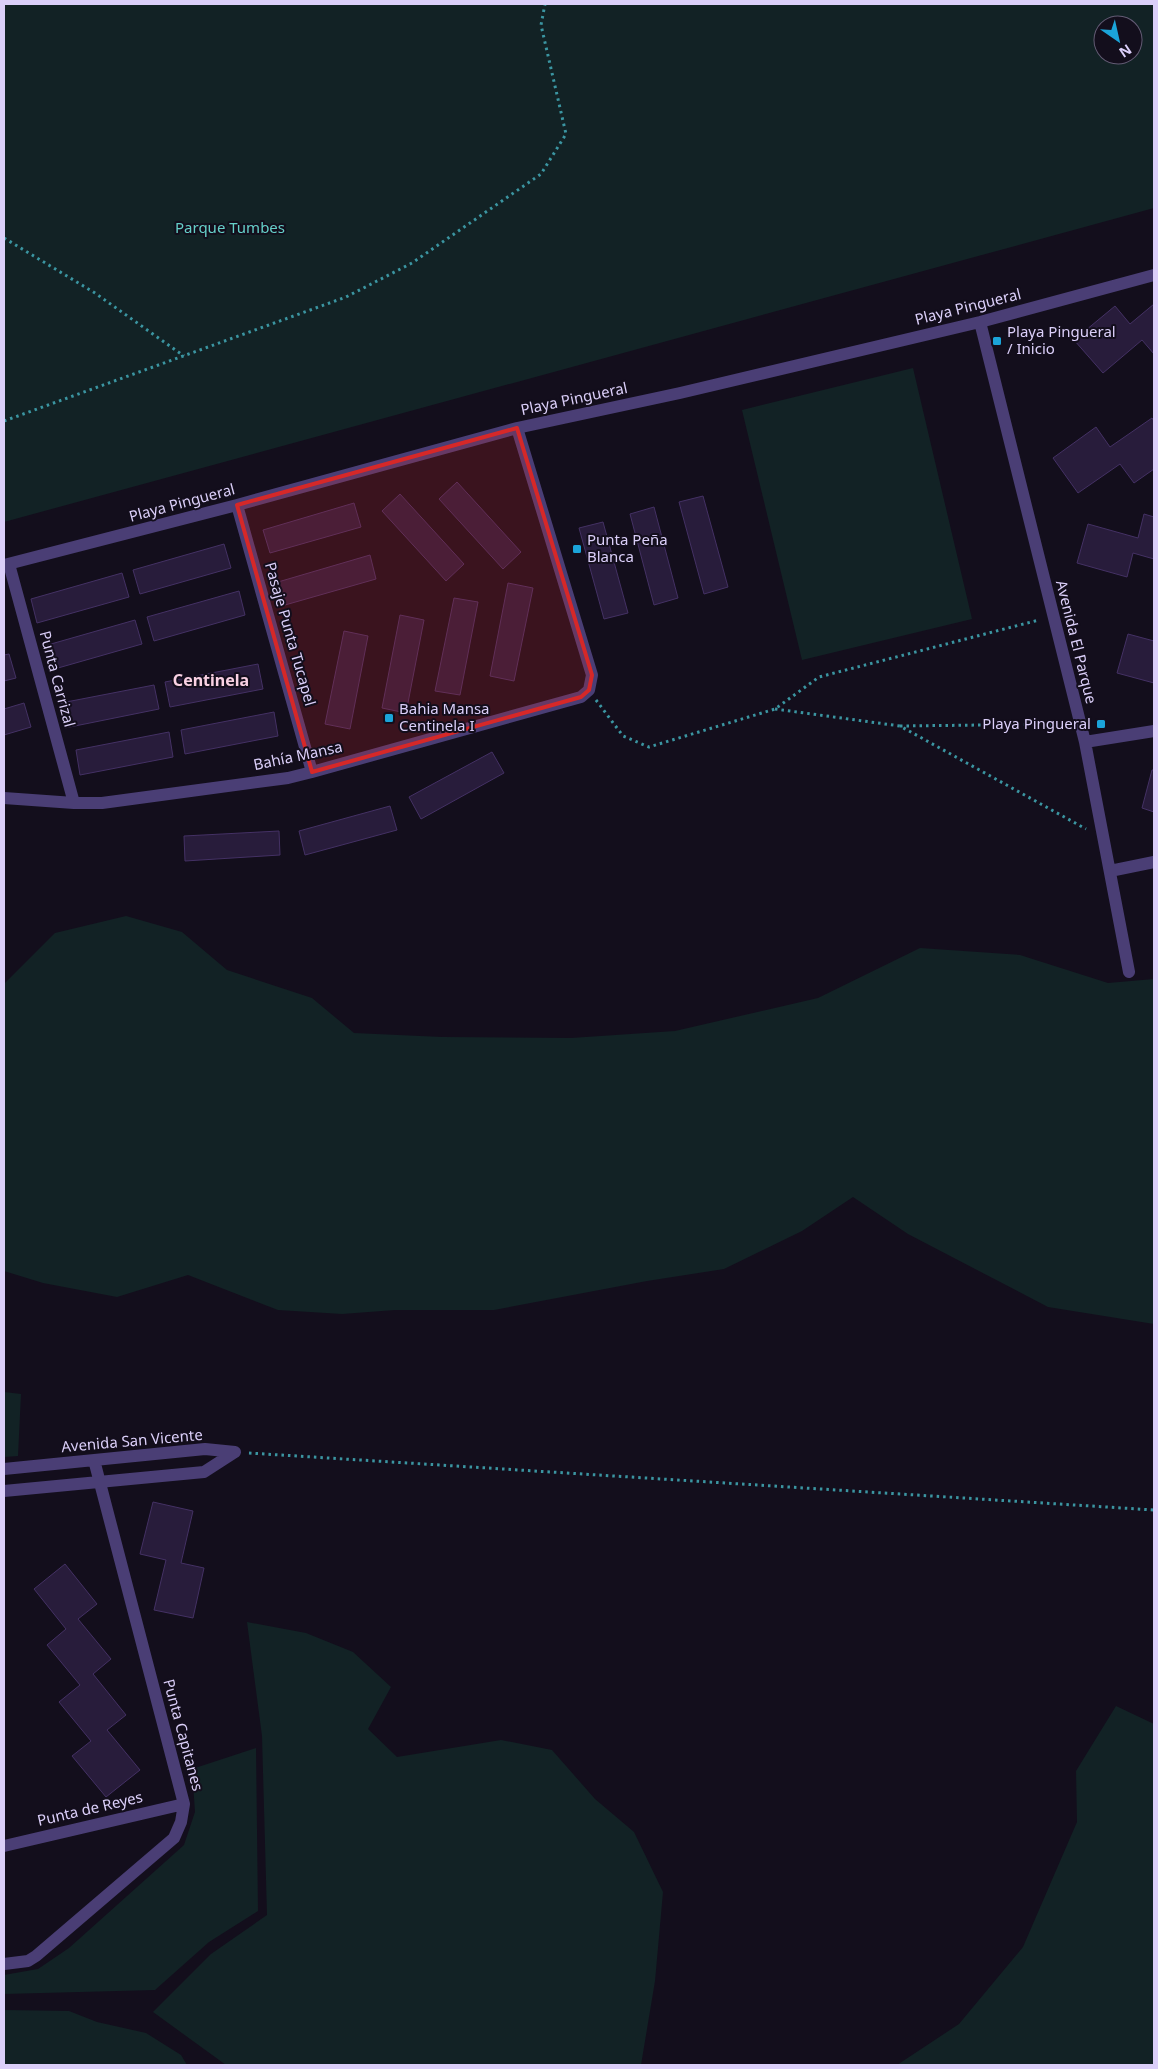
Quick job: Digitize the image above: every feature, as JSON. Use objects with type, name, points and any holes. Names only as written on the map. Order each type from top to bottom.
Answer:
[{"type":"street","name":"Playa Pingueral","points":[[6,565],[237,505],[517,428],[680,393],[980,322],[1154,275]]},
{"type":"street","name":"Avenida El Parque","points":[[980,322],[1085,742],[1130,972]]},
{"type":"street","points":[[517,428],[592,675],[589,690]]},
{"type":"street","name":"Pasaje Punta Tucapel","points":[[237,505],[312,772]]},
{"type":"street","name":"Punta Carrizal","points":[[6,565],[74,803]]},
{"type":"street","name":"Bahía Mansa","points":[[4,798],[102,803],[250,783],[312,772],[581,697],[589,690]]},
{"type":"street","points":[[1085,742],[1154,731]]},
{"type":"street","points":[[1110,870],[1154,862]]},
{"type":"street","name":"Avenida San Vicente","points":[[4,1469],[206,1449],[235,1452]]},
{"type":"street","points":[[4,1491],[204,1472],[235,1452]]},
{"type":"street","name":"Punta Capitanes","points":[[4,1964],[28,1961],[36,1956],[174,1838],[181,1822],[184,1804],[94,1460]]},
{"type":"street","name":"Punta de Reyes","points":[[4,1846],[184,1804]]},
{"type":"path","points":[[4,421],[346,297],[412,263],[541,174],[566,134],[541,25],[545,4]]},
{"type":"path","points":[[4,238],[95,293],[184,356]]},
{"type":"path","points":[[589,690],[623,736],[650,747],[775,709],[819,677],[1054,617]]},
{"type":"path","points":[[775,709],[900,726],[1080,724]]},
{"type":"path","points":[[900,726],[1103,838]]},
{"type":"path","points":[[235,1452],[1154,1510]]},
{"type":"highlighted area","points":[[517,428],[592,675],[589,690],[581,697],[312,772],[237,505]]},
{"type":"green space","name":"Parque Tumbes","points":[[4,4],[1154,4],[1154,208],[4,522]]},
{"type":"green space","points":[[913,368],[972,619],[802,660],[742,410]]},
{"type":"green space","points":[[126,916],[182,932],[227,970],[312,998],[354,1033],[442,1037],[571,1038],[675,1031],[818,998],[920,948],[1020,955],[1108,983],[1154,979],[1154,1324],[1048,1307],[908,1234],[853,1197],[802,1231],[724,1269],[647,1281],[494,1310],[395,1310],[342,1314],[278,1310],[188,1275],[117,1297],[43,1283],[4,1271],[4,984],[55,933]]},
{"type":"green space","points":[[4,1392],[21,1394],[18,1456],[4,1457]]},
{"type":"green space","points":[[247,1622],[306,1633],[353,1652],[391,1687],[368,1729],[397,1757],[501,1740],[552,1750],[595,1799],[634,1832],[663,1892],[655,1981],[641,2065],[226,2065],[153,2012],[211,1954],[267,1915],[262,1736]]},
{"type":"green space","points":[[1116,1706],[1154,1724],[1154,2065],[897,2065],[959,2024],[1023,1947],[1077,1822],[1076,1771]]},
{"type":"green space","points":[[256,1748],[258,1911],[209,1942],[155,1990],[4,1994],[4,1975],[38,1969],[69,1948],[184,1845],[195,1812],[192,1769]]},
{"type":"green space","points":[[4,2010],[69,2011],[97,2022],[146,2033],[181,2055],[187,2065],[4,2065]]},
{"type":"building","points":[[1154,304],[1154,354],[1142,340],[1103,373],[1074,340],[1115,306],[1130,324]]},
{"type":"building","points":[[1152,418],[1154,421],[1154,469],[1134,483],[1120,464],[1078,493],[1053,458],[1096,427],[1110,447]]},
{"type":"building","points":[[457,482],[521,552],[503,569],[439,499]]},
{"type":"building","points":[[400,494],[464,564],[446,581],[382,511]]},
{"type":"building","points":[[703,496],[728,587],[704,594],[679,502]]},
{"type":"building","points":[[354,503],[361,527],[270,553],[263,530]]},
{"type":"building","points":[[654,507],[678,598],[654,605],[630,514]]},
{"type":"building","points":[[1144,514],[1154,517],[1154,559],[1133,553],[1127,577],[1077,563],[1088,524],[1138,538]]},
{"type":"building","points":[[603,522],[628,613],[604,619],[579,528]]},
{"type":"building","points":[[224,544],[231,568],[140,594],[133,570]]},
{"type":"building","points":[[370,555],[376,579],[285,605],[278,582]]},
{"type":"building","points":[[122,573],[129,597],[37,623],[31,599]]},
{"type":"building","points":[[508,583],[533,588],[514,681],[490,676]]},
{"type":"building","points":[[239,591],[245,615],[154,641],[147,617]]},
{"type":"building","points":[[454,598],[478,602],[460,695],[435,691]]},
{"type":"building","points":[[400,615],[424,620],[406,713],[382,708]]},
{"type":"building","points":[[135,620],[142,644],[51,670],[44,646]]},
{"type":"building","points":[[344,631],[368,636],[350,729],[325,724]]},
{"type":"building","points":[[1128,634],[1154,641],[1154,683],[1117,673]]},
{"type":"building","points":[[9,654],[16,678],[4,681],[4,655]]},
{"type":"building","points":[[258,664],[263,689],[170,707],[165,682]]},
{"type":"building","points":[[154,685],[159,709],[65,728],[61,703]]},
{"type":"building","points":[[24,703],[31,727],[4,735],[4,709]]},
{"type":"building","points":[[274,712],[278,736],[185,754],[181,730]]},
{"type":"building","points":[[169,732],[173,757],[80,775],[76,750]]},
{"type":"building","points":[[492,752],[504,773],[421,819],[409,797]]},
{"type":"building","points":[[1152,770],[1154,770],[1154,812],[1142,808]]},
{"type":"building","points":[[390,806],[397,830],[305,855],[299,831]]},
{"type":"building","points":[[279,831],[280,855],[185,861],[184,836]]},
{"type":"building","points":[[153,1502],[193,1511],[181,1563],[204,1568],[193,1618],[154,1610],[166,1560],[140,1554]]},
{"type":"building","points":[[65,1564],[97,1604],[78,1619],[111,1659],[93,1674],[126,1715],[107,1730],[140,1770],[106,1797],[72,1756],[91,1741],[59,1702],[80,1685],[47,1645],[66,1629],[34,1589]]},
{"type":"place","name":"Playa Pingueral / Inicio","points":[[997,341]]},
{"type":"place","name":"Punta Peña Blanca","points":[[577,549]]},
{"type":"place","name":"Bahia Mansa Centinela I","points":[[389,718]]},
{"type":"place","name":"Playa Pingueral","points":[[1101,724]]},
{"type":"district","name":"Centinela","points":[[211,680]]}]
